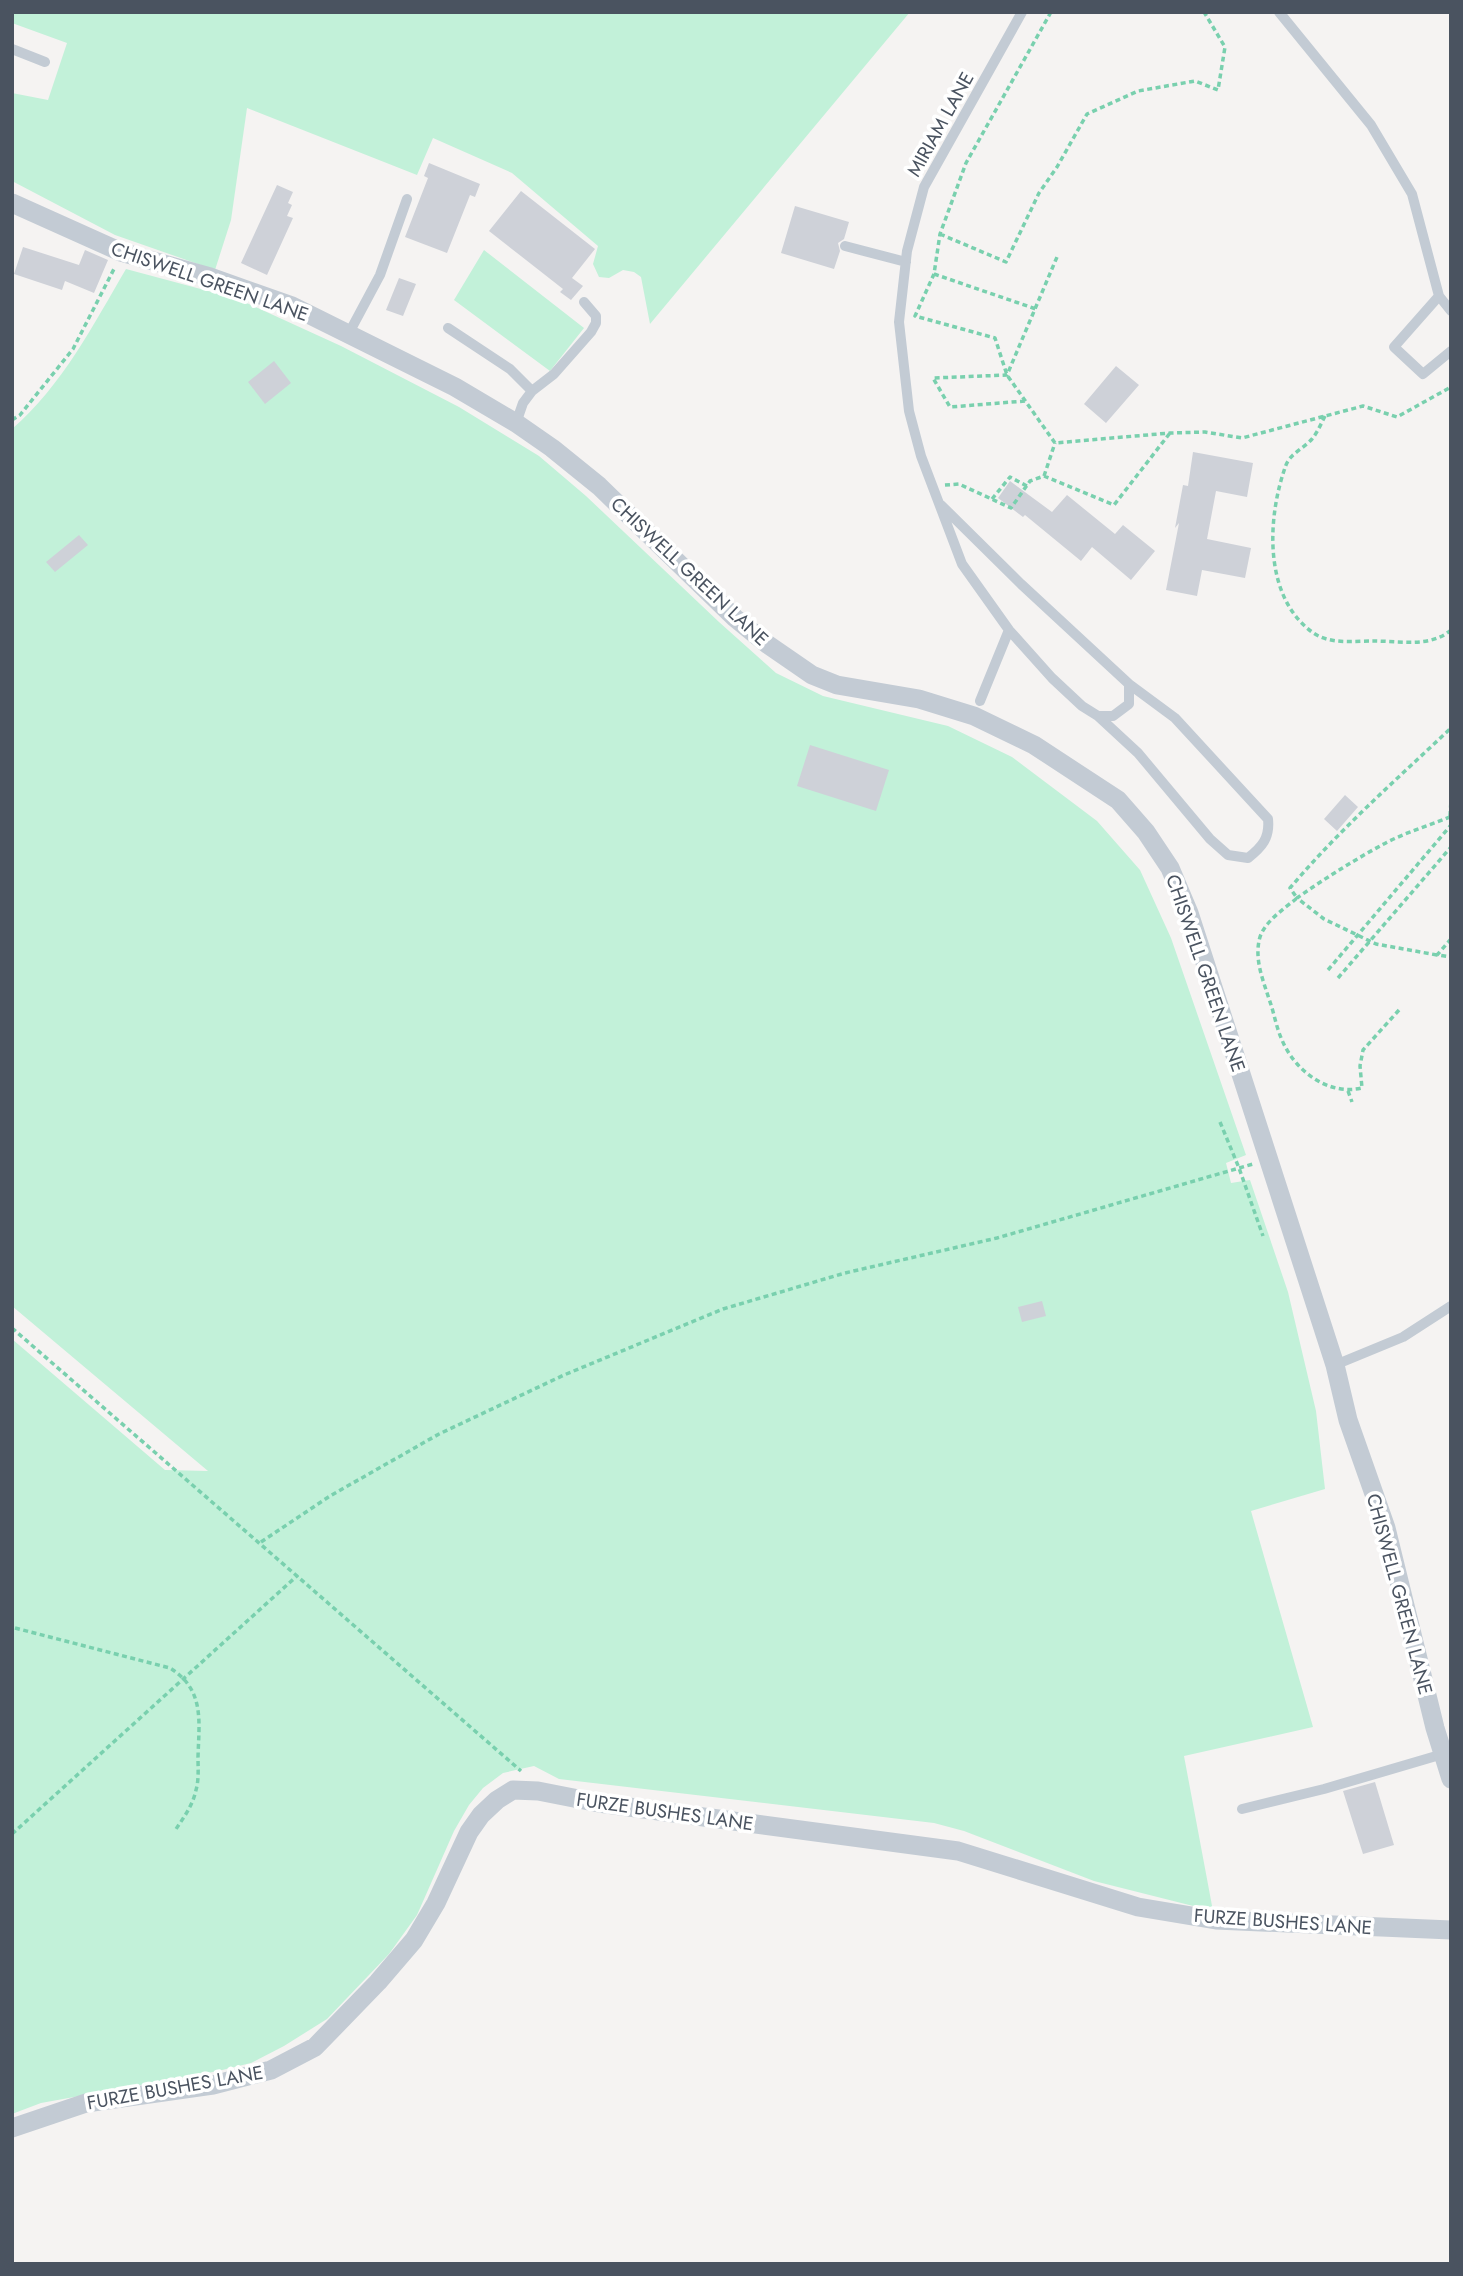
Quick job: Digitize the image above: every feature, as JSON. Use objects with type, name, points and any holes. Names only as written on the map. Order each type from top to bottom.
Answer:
[{"type":"street","name":"CHISWELL GREEN LANE","points":[[12,203],[121,252],[210,277],[281,302],[455,387],[516,423],[599,486],[735,618],[792,663],[837,685],[947,706],[983,719],[1034,745],[1118,800],[1146,832],[1170,868],[1189,913],[1335,1365],[1348,1420],[1386,1528],[1434,1728],[1451,1779]]},
{"type":"street","name":"FURZE BUSHES LANE","points":[[12,2128],[86,2103],[213,2085],[271,2070],[315,2047],[414,1940],[436,1903],[469,1832],[481,1815],[513,1790],[538,1791],[599,1803],[958,1851],[1138,1907],[1216,1920],[1451,1930]]},
{"type":"lane","name":"MIRIAM LANE","points":[[941,505],[1129,684],[1175,718],[1268,819],[1269,832],[1265,843],[1248,858],[1228,855],[1210,839],[1138,753],[1052,678],[1009,630],[962,564],[921,456],[908,403],[899,322],[906,262],[924,187],[1022,12]]},
{"type":"lane","points":[[1279,12],[1371,125],[1412,194],[1439,296],[1451,311]]},
{"type":"lane","points":[[12,49],[45,62]]},
{"type":"lane","points":[[349,333],[380,275],[407,199]]},
{"type":"lane","points":[[845,246],[906,262]]},
{"type":"lane","points":[[1439,296],[1394,347],[1423,374],[1451,351]]},
{"type":"lane","points":[[516,423],[523,403],[532,391],[554,374],[592,332],[596,316],[584,302]]},
{"type":"lane","points":[[447,328],[510,369],[532,391]]},
{"type":"lane","points":[[980,701],[1009,630]]},
{"type":"lane","points":[[1098,716],[1113,716],[1129,704],[1129,684]]},
{"type":"lane","points":[[1335,1365],[1403,1337],[1451,1306]]},
{"type":"lane","points":[[1242,1809],[1324,1789],[1443,1754]]},
{"type":"path","points":[[1051,12],[965,163],[940,234],[934,274],[915,316],[995,338],[1007,375],[1055,443]]},
{"type":"path","points":[[940,234],[1006,262],[1039,193],[1087,114],[1138,91],[1195,81],[1218,90],[1225,47],[1204,12]]},
{"type":"path","points":[[12,420],[20,415],[74,349],[121,252]]},
{"type":"path","points":[[1007,375],[1057,257]]},
{"type":"path","points":[[934,274],[1036,309]]},
{"type":"path","points":[[1007,375],[933,378],[950,407],[1025,401]]},
{"type":"path","points":[[1055,443],[1205,432],[1242,438],[1363,406],[1397,417],[1451,387]]},
{"type":"path","points":[[1325,416],[1313,438],[1287,461],[1273,512],[1273,559],[1288,607],[1313,634],[1334,641],[1419,643],[1443,637],[1451,630]]},
{"type":"path","points":[[933,485],[958,484],[1011,508],[1030,481],[1044,476],[1114,505],[1170,433]]},
{"type":"path","points":[[1044,476],[1055,443]]},
{"type":"path","points":[[992,499],[1010,477],[1027,485]]},
{"type":"path","points":[[1451,728],[1350,823],[1290,888],[1297,898],[1324,919],[1370,941],[1451,957]]},
{"type":"path","points":[[1399,1010],[1363,1050],[1360,1066],[1362,1088],[1348,1091],[1325,1086],[1299,1066],[1282,1041],[1260,972],[1259,939],[1266,927],[1297,898],[1327,876],[1358,861],[1381,845],[1450,818],[1451,800]]},
{"type":"path","points":[[1328,970],[1451,825]]},
{"type":"path","points":[[1338,978],[1451,847]]},
{"type":"path","points":[[1437,955],[1451,939]]},
{"type":"path","points":[[1348,1091],[1352,1102]]},
{"type":"path","points":[[1220,1122],[1263,1236]]},
{"type":"path","points":[[261,1542],[330,1496],[439,1434],[564,1375],[723,1309],[845,1273],[997,1238],[1267,1159]]},
{"type":"path","points":[[12,1328],[516,1765],[538,1791]]},
{"type":"path","points":[[12,1834],[298,1575]]},
{"type":"path","points":[[15,1628],[170,1668],[185,1677],[195,1697],[200,1717],[197,1788],[190,1808],[176,1829]]},
{"type":"green space","points":[[12,12],[910,12],[650,324],[641,277],[634,272],[623,270],[609,278],[599,277],[593,264],[598,246],[512,173],[433,138],[417,175],[247,108],[231,220],[215,270],[115,235],[12,181],[12,93],[48,100],[67,43],[12,23]]},
{"type":"green space","points":[[484,250],[584,328],[550,371],[454,300]]},
{"type":"green space","points":[[126,269],[238,299],[341,346],[459,407],[539,456],[586,496],[776,673],[823,696],[948,726],[1012,757],[1097,821],[1140,870],[1171,938],[1246,1155],[1226,1163],[1231,1183],[1250,1180],[1288,1292],[1316,1411],[1325,1489],[1251,1511],[1313,1727],[1184,1756],[1213,1911],[1094,1881],[964,1831],[934,1823],[559,1779],[534,1766],[503,1773],[483,1788],[469,1805],[454,1831],[417,1915],[389,1954],[327,2019],[251,2063],[41,2103],[12,2114],[12,1339],[165,1470],[208,1471],[12,1306],[12,429],[30,412],[61,374],[89,333]]},
{"type":"building","points":[[429,163],[480,184],[475,197],[470,195],[447,253],[405,237],[428,178],[424,176]]},
{"type":"building","points":[[277,185],[293,192],[288,203],[292,205],[287,216],[293,218],[267,275],[241,263]]},
{"type":"building","points":[[521,191],[595,249],[572,278],[583,286],[571,300],[560,292],[563,289],[489,231]]},
{"type":"building","points":[[795,206],[849,222],[844,239],[838,243],[840,251],[834,269],[781,253]]},
{"type":"building","points":[[23,247],[79,265],[85,250],[108,260],[94,293],[65,281],[62,290],[14,274]]},
{"type":"building","points":[[399,278],[416,284],[403,316],[386,310]]},
{"type":"building","points":[[274,361],[291,383],[265,404],[248,382]]},
{"type":"building","points":[[1116,366],[1139,385],[1106,423],[1084,404]]},
{"type":"building","points":[[1193,452],[1253,463],[1247,497],[1216,491],[1207,539],[1251,548],[1245,578],[1202,570],[1197,596],[1166,590],[1179,523],[1175,528],[1183,485],[1188,486]]},
{"type":"building","points":[[1010,481],[1052,512],[1067,495],[1115,534],[1123,525],[1155,551],[1131,580],[1092,547],[1081,561],[1025,515],[1023,517],[998,498]]},
{"type":"building","points":[[79,535],[88,545],[55,572],[46,562]]},
{"type":"building","points":[[810,745],[889,770],[876,811],[797,786]]},
{"type":"building","points":[[1345,795],[1358,807],[1337,831],[1324,819]]},
{"type":"building","points":[[1042,1301],[1046,1316],[1022,1322],[1018,1307]]},
{"type":"building","points":[[1375,1782],[1394,1845],[1363,1854],[1343,1791]]}]
